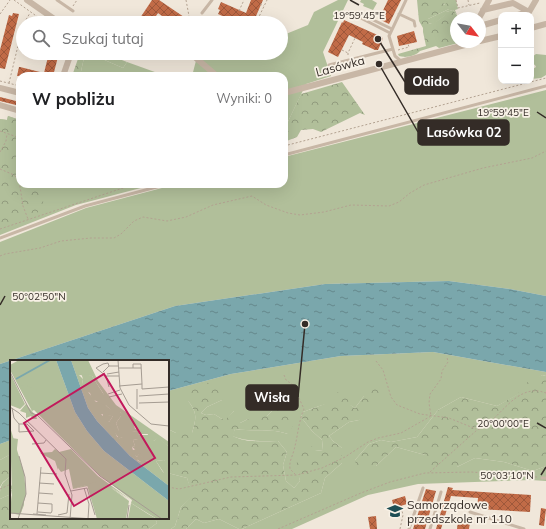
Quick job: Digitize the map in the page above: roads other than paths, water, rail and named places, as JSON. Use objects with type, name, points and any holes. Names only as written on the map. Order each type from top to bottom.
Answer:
[{"type":"street","points":[[27,0],[50,16]]},
{"type":"street","points":[[483,10],[513,3],[529,12],[536,0]]},
{"type":"street","points":[[483,10],[488,2]]},
{"type":"street","points":[[486,24],[498,21]]},
{"type":"street","points":[[534,27],[546,24]]},
{"type":"street","points":[[486,40],[498,37]]},
{"type":"street","name":"Lasówka","points":[[288,91],[454,48]]},
{"type":"street","points":[[64,72],[69,60]]},
{"type":"street","points":[[198,60],[212,72]]},
{"type":"street","points":[[0,88],[16,92]]},
{"type":"street","points":[[0,106],[16,109]]},
{"type":"lane","points":[[57,0],[73,11]]},
{"type":"lane","points":[[202,13],[211,0]]},
{"type":"lane","points":[[402,62],[395,56],[389,36],[406,0]]},
{"type":"lane","points":[[349,12],[390,33]]},
{"type":"lane","points":[[399,14],[414,21],[415,26]]},
{"type":"lane","points":[[369,18],[392,29]]},
{"type":"lane","points":[[330,65],[393,50]]},
{"type":"lane","points":[[288,154],[546,86]]},
{"type":"lane","points":[[0,238],[85,206],[153,188]]},
{"type":"lane","points":[[409,529],[423,488]]},
{"type":"lane","points":[[430,529],[441,492]]},
{"type":"lane","points":[[470,512],[524,529]]},
{"type":"water","points":[[449,281],[510,289],[546,296],[546,372],[433,352],[341,356],[231,374],[169,391],[169,360],[12,360],[175,306],[325,284]]},
{"type":"water","points":[[10,361],[10,440],[0,444],[0,364]]},
{"type":"place","name":"Odido","points":[[378,39]]},
{"type":"place","name":"Lasówka 02","points":[[379,64]]},
{"type":"place","name":"Wisła","points":[[305,324]]},
{"type":"place","name":"Samorządowe przedszkole nr 110","points":[[395,511]]}]
